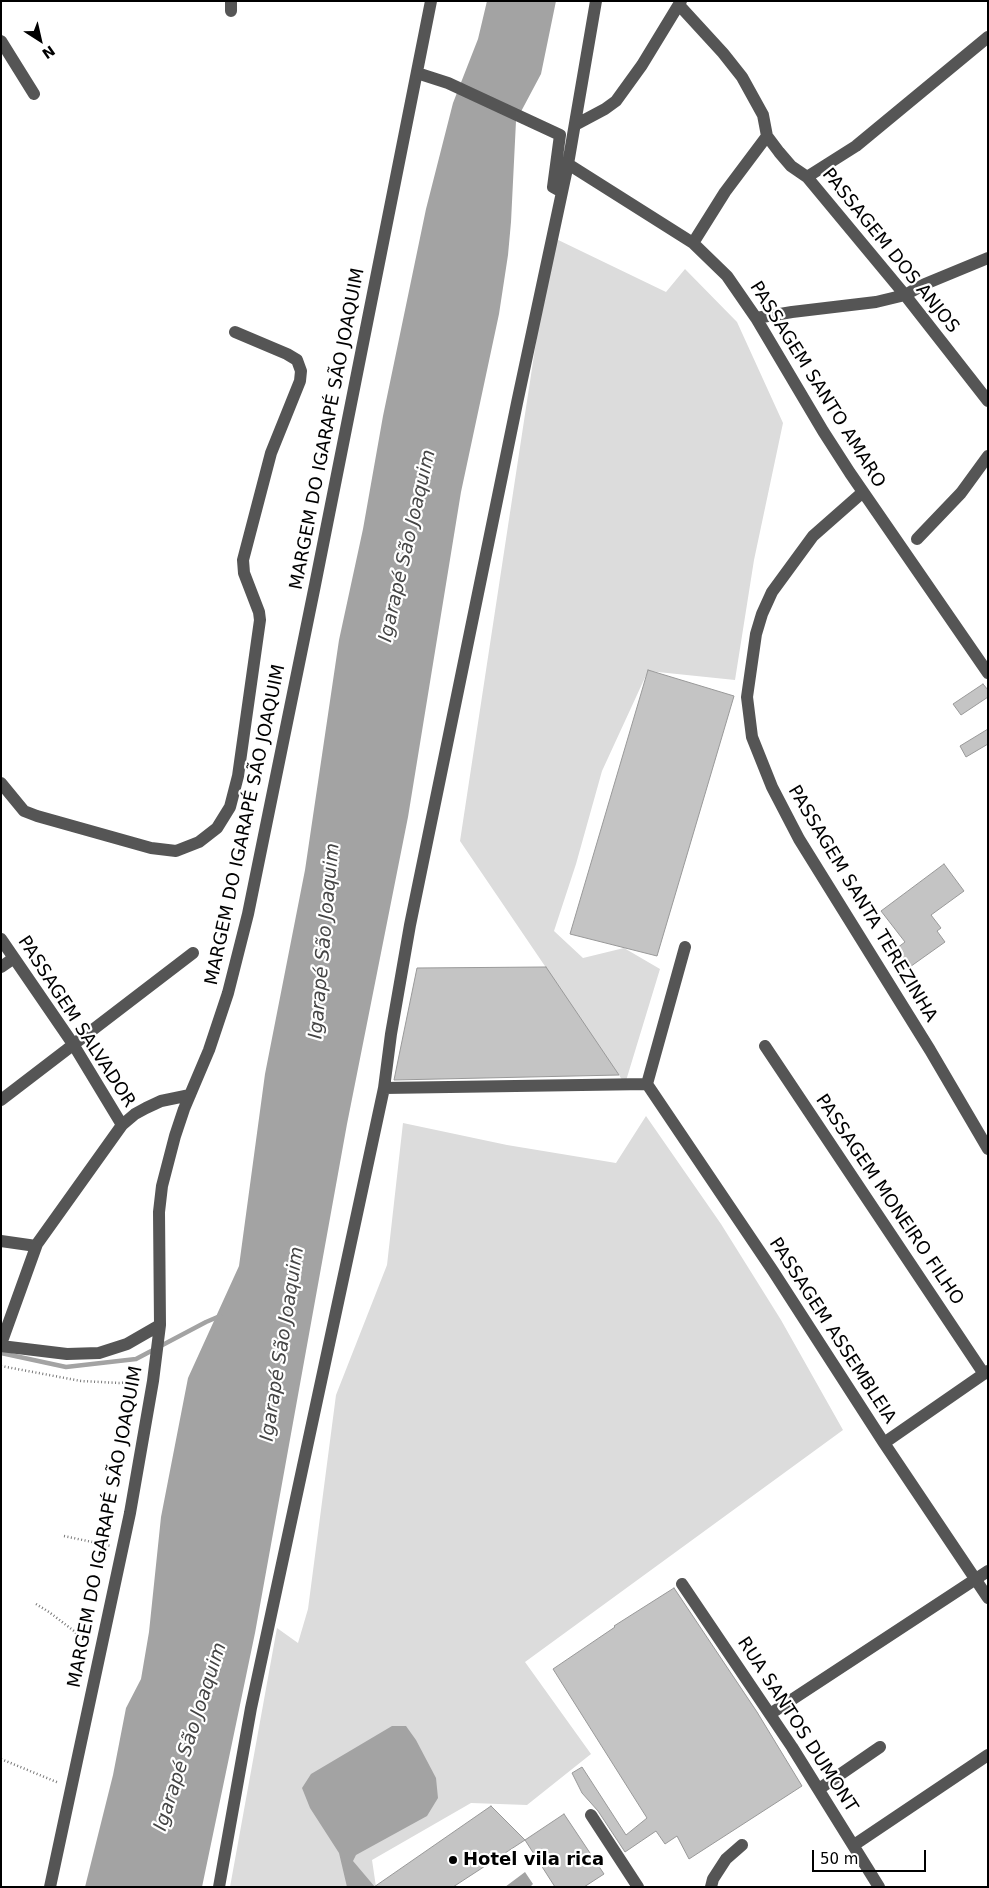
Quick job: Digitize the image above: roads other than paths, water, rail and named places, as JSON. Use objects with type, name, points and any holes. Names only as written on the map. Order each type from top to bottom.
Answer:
[{"type":"street","name":"MARGEM DO IGARAPÉ SÃO JOAQUIM","points":[[50,1887],[143,1444],[160,1325],[159,1212],[162,1186],[175,1136],[209,1050],[228,993],[248,914],[314,594],[431,1]]},
{"type":"street","points":[[219,1887],[251,1708],[384,1088],[391,1034],[412,916],[516,403],[568,164],[596,1]]},
{"type":"street","points":[[575,125],[616,101],[642,66],[680,3]]},
{"type":"street","name":"PASSAGEM DOS ANJOS","points":[[680,3],[742,77],[763,115],[767,136],[791,166],[807,177],[905,295],[988,401]]},
{"type":"street","points":[[807,177],[856,146],[988,37]]},
{"type":"street","points":[[2,42],[34,94]]},
{"type":"street","points":[[417,74],[448,84],[560,135],[553,187],[562,192]]},
{"type":"street","points":[[693,242],[724,192],[767,136]]},
{"type":"street","name":"PASSAGEM SANTO AMARO","points":[[568,164],[693,242],[727,276],[756,318],[823,431],[863,492],[988,672]]},
{"type":"street","points":[[756,318],[876,302],[905,295],[925,284],[988,258]]},
{"type":"street","points":[[1,783],[24,811],[151,848],[176,851],[199,842],[218,828],[230,807],[238,776],[260,620],[259,612],[244,573],[243,560],[271,453],[300,380],[301,371],[297,360],[287,354],[235,332]]},
{"type":"street","points":[[917,539],[961,493],[988,456]]},
{"type":"street","name":"PASSAGEM SANTA TEREZINHA","points":[[863,492],[813,536],[772,592],[762,614],[756,634],[747,697],[752,737],[772,787],[799,839],[930,1050],[988,1149]]},
{"type":"street","name":"PASSAGEM SALVADOR","points":[[1,939],[73,1044],[122,1125]]},
{"type":"street","points":[[384,1088],[647,1084],[684,946]]},
{"type":"street","points":[[1,1100],[193,953]]},
{"type":"street","points":[[1,967],[14,958]]},
{"type":"street","name":"PASSAGEM MONEIRO FILHO","points":[[765,1046],[986,1372]]},
{"type":"street","name":"PASSAGEM ASSEMBLEIA","points":[[647,1084],[773,1271],[884,1443],[988,1598]]},
{"type":"street","name":"PASSAGEM SALVADOR","points":[[1,1345],[36,1246],[122,1125],[135,1114],[161,1101],[190,1095]]},
{"type":"street","points":[[1,1241],[36,1246]]},
{"type":"street","points":[[1,1345],[67,1354],[99,1353],[127,1344],[160,1325]]},
{"type":"street","points":[[884,1443],[986,1372]]},
{"type":"street","points":[[770,1714],[988,1571]]},
{"type":"street","name":"RUA SANTOS DUMONT","points":[[682,1584],[819,1789],[879,1887]]},
{"type":"street","points":[[819,1789],[880,1747]]},
{"type":"street","points":[[854,1845],[988,1755]]},
{"type":"street","points":[[592,1815],[638,1887]]},
{"type":"street","points":[[711,1887],[713,1879],[726,1859],[742,1844]]},
{"type":"water","name":"Igarapé São Joaquim","points":[[487,1],[556,1],[541,74],[516,121],[511,222],[499,314],[461,492],[408,817],[347,1124],[255,1633],[202,1887],[85,1887],[113,1775],[126,1708],[141,1679],[149,1632],[161,1517],[188,1378],[239,1266],[265,1074],[305,870],[339,640],[363,529],[383,416],[426,209],[453,103],[478,39]]},
{"type":"water","points":[[392,1726],[406,1726],[416,1740],[436,1778],[438,1798],[427,1816],[356,1855],[353,1861],[375,1887],[347,1887],[339,1853],[310,1808],[302,1788],[311,1774]]},
{"type":"water","points":[[525,1872],[533,1884],[530,1887],[505,1887]]},
{"type":"waterway","points":[[1,1353],[66,1367],[136,1359],[220,1316]]},
{"type":"place","name":"Hotel vila rica","points":[[453,1860]]}]
